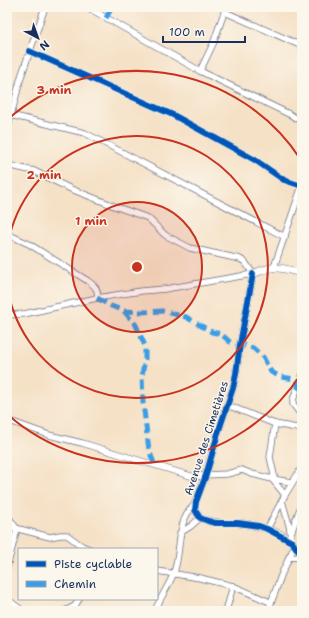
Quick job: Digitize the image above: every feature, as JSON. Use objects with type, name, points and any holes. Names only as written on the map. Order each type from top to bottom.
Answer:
[{"type":"street","points":[[7,130],[9,116],[29,51],[45,7]]},
{"type":"street","points":[[87,7],[200,71],[291,115],[302,122]]},
{"type":"street","points":[[200,71],[213,44],[225,10],[302,46]]},
{"type":"street","points":[[29,51],[173,115],[255,160],[284,180],[302,186],[274,267]]},
{"type":"street","points":[[9,116],[85,133],[285,237]]},
{"type":"street","points":[[7,165],[34,171],[71,189],[148,218],[165,235],[190,248],[240,259],[245,262],[254,274]]},
{"type":"street","points":[[7,234],[28,244],[93,284],[98,293],[97,298]]},
{"type":"street","points":[[7,315],[24,314],[141,290],[165,289],[254,274],[266,268],[274,267],[302,273]]},
{"type":"street","name":"Avenue des Cimetières","points":[[200,518],[195,504],[206,475],[236,374],[240,344],[254,274]]},
{"type":"street","points":[[302,375],[293,404],[298,411],[302,413]]},
{"type":"street","points":[[227,404],[275,424],[302,429]]},
{"type":"street","points":[[7,420],[49,435],[82,443],[194,477],[227,474],[242,470],[272,479],[292,482]]},
{"type":"street","points":[[275,424],[270,457],[274,475],[272,479],[284,498],[293,544],[302,557]]},
{"type":"street","points":[[267,529],[292,482],[302,467]]},
{"type":"street","points":[[194,477],[202,485]]},
{"type":"street","points":[[291,533],[302,503]]},
{"type":"street","points":[[155,611],[174,574],[178,555],[180,533],[187,514],[195,504]]},
{"type":"street","points":[[7,515],[17,528]]},
{"type":"street","points":[[180,533],[200,518],[215,523],[259,526],[293,544]]},
{"type":"street","points":[[7,526],[32,534],[50,537],[67,535],[87,548]]},
{"type":"street","points":[[7,567],[17,528]]},
{"type":"street","points":[[268,611],[270,602],[293,544]]},
{"type":"street","points":[[289,557],[302,557]]},
{"type":"street","points":[[158,571],[200,578],[233,586],[270,602]]},
{"type":"street","points":[[226,611],[233,586]]},
{"type":"street","points":[[7,599],[23,611]]},
{"type":"street","points":[[65,611],[75,606],[78,600]]},
{"type":"marked path","points":[[106,18],[112,7]]},
{"type":"marked path","points":[[97,298],[124,311],[162,311],[186,317],[212,332],[221,334],[230,342],[253,348],[263,357],[271,372],[281,377],[294,379],[298,383],[298,387],[302,389]]},
{"type":"marked path","points":[[124,311],[136,325],[145,346],[145,359],[142,375],[143,403],[149,450],[155,466]]},
{"type":"cycle path","points":[[29,51],[173,115],[255,160],[284,180],[302,186]]},
{"type":"cycle path","points":[[253,274],[233,388],[196,502],[195,510],[200,518],[215,523],[238,523],[259,526],[267,529],[292,542],[302,556]]}]
